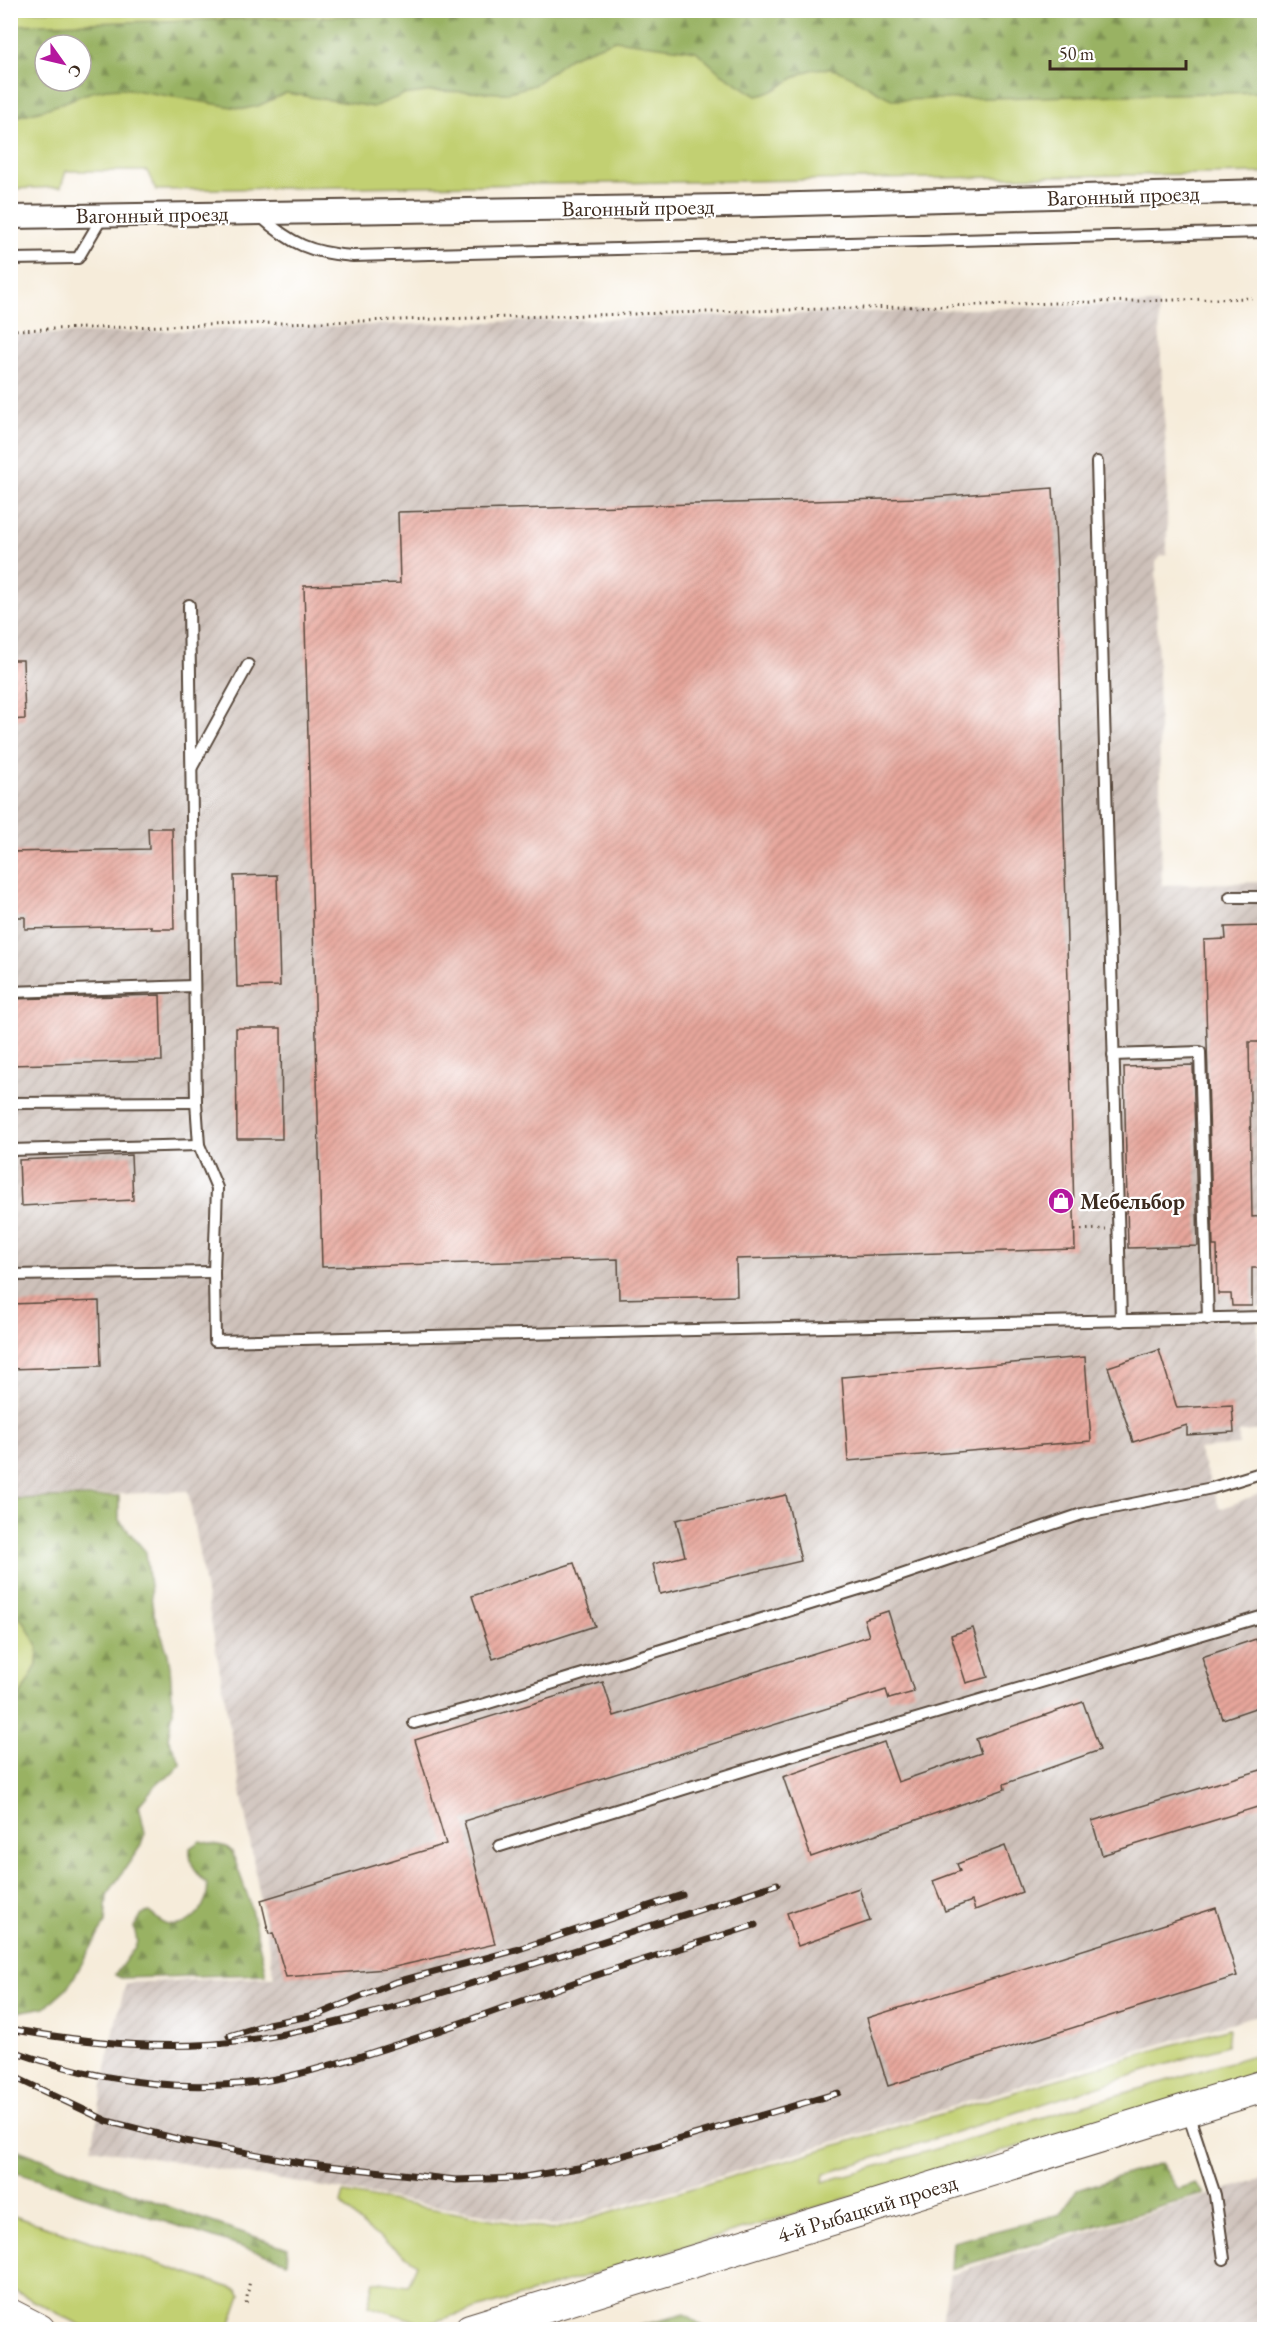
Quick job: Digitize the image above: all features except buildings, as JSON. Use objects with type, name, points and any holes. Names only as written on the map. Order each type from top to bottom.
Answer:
[{"type":"street","name":"Вагонный проезд","points":[[10,217],[727,206],[1264,191]]},
{"type":"street","name":"4-й Рыбацкий проезд","points":[[470,2330],[1264,2086]]},
{"type":"street","points":[[10,2315],[39,2330]]},
{"type":"lane","points":[[255,212],[292,243],[326,254],[353,256],[1264,232]]},
{"type":"lane","points":[[10,259],[78,258],[104,214]]},
{"type":"lane","points":[[1097,462],[1121,1321]]},
{"type":"lane","points":[[189,605],[195,1102],[199,1145],[217,1188],[214,1272],[215,1341],[1264,1317]]},
{"type":"lane","points":[[191,769],[248,665]]},
{"type":"lane","points":[[1230,897],[1264,897]]},
{"type":"lane","points":[[10,992],[194,986]]},
{"type":"lane","points":[[1113,1055],[1200,1052],[1209,1319]]},
{"type":"lane","points":[[10,1103],[195,1102]]},
{"type":"lane","points":[[10,1150],[199,1145]]},
{"type":"lane","points":[[10,1275],[214,1272]]},
{"type":"lane","points":[[414,1723],[482,1705],[869,1586],[1082,1515],[1212,1488],[1264,1472]]},
{"type":"lane","points":[[500,1846],[784,1758],[1264,1616]]},
{"type":"lane","points":[[1187,2110],[1215,2195],[1224,2259]]},
{"type":"path","points":[[10,330],[1252,298]]},
{"type":"path","points":[[1075,1230],[1118,1228]]},
{"type":"path","points":[[246,2303],[250,2280]]},
{"type":"shaded area","points":[[1158,304],[1167,471],[1167,555],[1161,556],[1156,562],[1162,885],[1264,882],[1264,1307],[1257,1307],[1258,1361],[1264,1361],[1264,1429],[1239,1433],[1239,1445],[1198,1449],[1220,1509],[1264,1492],[1264,2013],[553,2226],[92,2148],[112,2036],[126,1983],[274,1977],[188,1491],[11,1499],[10,335]]},
{"type":"shaded area","points":[[1264,2178],[1264,2329],[911,2330],[942,2321],[950,2274]]},
{"type":"green space","points":[[577,10],[1264,11],[1264,92],[894,100],[850,76],[828,69],[816,69],[803,73],[775,90],[757,96],[719,72],[696,51],[615,40],[571,57],[534,85],[505,93],[433,91],[403,95],[373,107],[286,93],[258,106],[244,109],[122,88],[93,92],[93,33],[33,33],[33,93],[90,93],[11,119],[11,25]]},
{"type":"green space","points":[[10,11],[1264,11],[1264,173],[156,190],[147,171],[66,171],[61,187],[11,189]]},
{"type":"green space","points":[[119,1496],[119,1520],[146,1552],[153,1611],[168,1654],[170,1667],[173,1711],[168,1738],[181,1764],[172,1774],[159,1781],[139,1805],[145,1833],[140,1847],[107,1895],[105,1923],[69,1986],[45,2007],[11,2013],[11,1712],[37,1665],[38,1648],[25,1623],[11,1610],[11,1499]]},
{"type":"green space","points":[[11,1610],[25,1623],[38,1648],[37,1665],[11,1712]]},
{"type":"green space","points":[[200,1841],[227,1847],[232,1852],[249,1900],[266,1974],[121,1978],[115,1975],[135,1947],[137,1941],[134,1927],[142,1914],[149,1912],[164,1923],[177,1925],[192,1919],[203,1906],[207,1884],[194,1868],[190,1854],[190,1848]]},
{"type":"green space","points":[[1229,2028],[1227,2045],[824,2174],[823,2182],[1264,2052],[1264,2073],[426,2324],[368,2306],[374,2281],[408,2286],[417,2264],[363,2226],[341,2204],[344,2193],[552,2230]]},
{"type":"green space","points":[[10,2147],[191,2215],[288,2248],[287,2262],[11,2171]]},
{"type":"green space","points":[[1161,2163],[1178,2189],[1196,2183],[1204,2194],[951,2269],[953,2242],[1061,2214],[1077,2190]]},
{"type":"green space","points":[[11,2215],[237,2290],[241,2295],[229,2329],[88,2329],[11,2289]]},
{"type":"green space","points":[[685,2314],[707,2329],[627,2329]]},
{"type":"railway","points":[[10,2029],[99,2042],[160,2045],[220,2044],[279,2035],[423,1999],[777,1884]]},
{"type":"railway","points":[[229,2036],[268,2024],[320,2014],[393,1983],[516,1950],[682,1895]]},
{"type":"railway","points":[[10,2050],[93,2074],[151,2083],[209,2086],[268,2080],[313,2070],[381,2050],[593,1976],[755,1925]]},
{"type":"railway","points":[[10,2075],[107,2121],[185,2141],[301,2163],[456,2180],[518,2178],[584,2167],[838,2093]]},
{"type":"place","name":"Мебельбор","points":[[1061,1201]]}]
